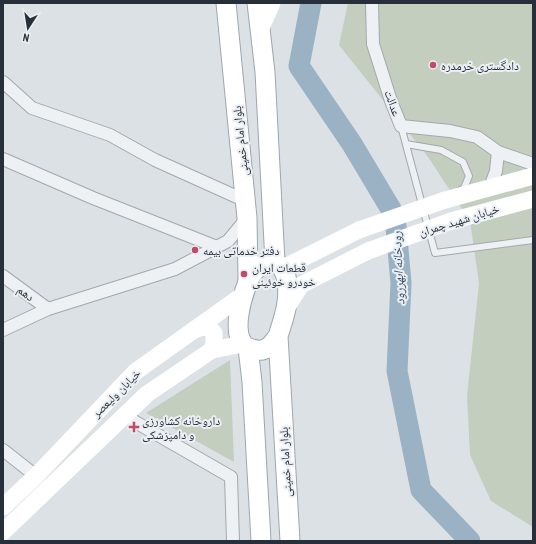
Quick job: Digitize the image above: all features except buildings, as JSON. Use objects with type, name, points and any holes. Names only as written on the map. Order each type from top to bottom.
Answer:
[{"type":"main road","name":"بلوار امام خمینی","points":[[226,3],[247,210],[246,287],[238,321],[246,346]]},
{"type":"main road","points":[[246,346],[259,351],[267,348],[278,336],[287,307],[287,281],[279,265],[265,72],[257,3]]},
{"type":"main road","points":[[260,30],[272,3]]},
{"type":"main road","name":"خیابان شهید چمران","points":[[279,265],[359,230],[445,200],[533,176]]},
{"type":"main road","name":"خیابان شهید چمران","points":[[287,307],[301,285],[368,250],[451,221],[533,199]]},
{"type":"main road","points":[[246,287],[261,264],[267,261],[279,265]]},
{"type":"main road","name":"خیابان ولیعصر","points":[[3,507],[36,476],[136,372],[194,330],[246,287]]},
{"type":"main road","points":[[194,330],[203,327],[209,328],[214,333],[212,350]]},
{"type":"main road","name":"بلوار امام خمینی","points":[[278,336],[290,541]]},
{"type":"main road","points":[[246,346],[252,382],[261,541]]},
{"type":"main road","name":"خیابان ولیعصر","points":[[3,532],[147,394],[212,350],[246,346]]},
{"type":"street","name":"عدالت","points":[[372,3],[373,44],[391,101],[401,126],[450,131],[478,137],[498,152],[533,164]]},
{"type":"street","points":[[3,82],[32,108],[110,135],[247,210],[228,241],[175,269],[48,309],[3,330]]},
{"type":"street","points":[[490,187],[496,171],[498,152]]},
{"type":"street","points":[[3,159],[93,198],[217,247]]},
{"type":"street","name":"دهم","points":[[3,276],[48,309]]},
{"type":"street","points":[[125,416],[231,477],[233,541]]},
{"type":"street","points":[[3,450],[36,476]]},
{"type":"lane","points":[[401,126],[435,253],[533,240]]},
{"type":"lane","points":[[406,144],[441,150],[463,162],[469,176],[464,188],[445,200]]},
{"type":"green space","points":[[348,3],[533,3],[533,527],[491,501],[470,455],[467,396],[479,283],[470,221],[428,157],[339,45]]},
{"type":"green space","points":[[230,360],[234,462],[146,413]]},
{"type":"waterway","name":"رودخانه ابهررود","points":[[311,3],[299,66],[352,144],[395,216],[401,283],[397,371],[421,490],[470,541]]},
{"type":"place","name":"دادگستری خرمدره","points":[[433,65]]},
{"type":"place","name":"دفتر خدماتی بیمه","points":[[195,250]]},
{"type":"place","name":"قطعات ایران خودرو خوئینی","points":[[244,274]]},
{"type":"place","name":"داروخانه کشاورزی و دامپزشکی","points":[[134,427]]}]
